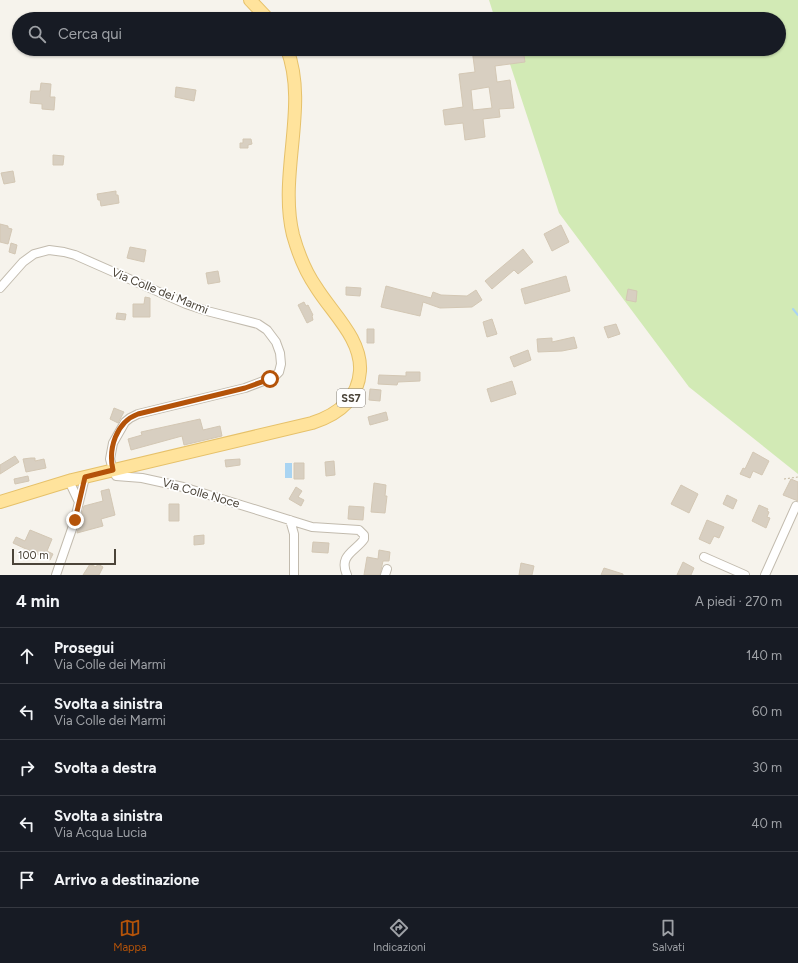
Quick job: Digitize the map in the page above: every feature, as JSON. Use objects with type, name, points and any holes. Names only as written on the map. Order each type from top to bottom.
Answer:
[{"type":"main road","points":[[250,0],[261,12]]},
{"type":"main road","name":"SS7","points":[[0,502],[69,481],[317,421],[340,410],[348,402],[356,389],[359,380],[360,370],[357,350],[348,334],[308,275],[299,253],[292,227],[288,194],[295,85],[293,69],[289,56]]},
{"type":"street","name":"Via Colle dei Marmi","points":[[0,288],[23,262],[34,254],[48,250],[64,252],[75,255],[186,304],[261,325],[267,330],[274,340],[280,354],[281,364],[279,372],[274,377],[245,388],[138,414],[130,418],[120,429],[112,447],[110,459],[113,470]]},
{"type":"street","name":"Via Colle Noce","points":[[113,470],[119,477],[142,478],[183,486],[312,527],[353,529],[363,533],[363,540],[352,549],[346,559],[345,566],[347,575]]},
{"type":"street","points":[[56,575],[73,528],[85,477]]},
{"type":"street","points":[[69,481],[79,502]]},
{"type":"street","points":[[765,575],[796,506]]},
{"type":"street","points":[[290,520],[294,534],[294,575]]},
{"type":"street","points":[[704,557],[745,575]]},
{"type":"path","points":[[784,479],[798,478]]},
{"type":"green space","points":[[489,0],[798,0],[798,474],[689,387],[559,213],[507,56],[786,56],[786,12],[493,12]]},
{"type":"water","points":[[285,463],[292,463],[292,478],[285,478]]},
{"type":"building","points":[[473,56],[524,56],[525,62],[495,66],[497,82],[510,80],[514,108],[499,109],[500,117],[483,119],[485,137],[465,140],[463,123],[445,125],[443,110],[463,107],[459,74],[475,72]],"holes":[[[489,87],[492,108],[473,110],[471,90]]]},
{"type":"building","points":[[41,83],[51,84],[50,97],[55,97],[54,110],[42,109],[42,104],[30,103],[31,91],[40,91]]},
{"type":"building","points":[[176,87],[196,90],[194,101],[175,97]]},
{"type":"building","points":[[243,139],[251,139],[252,144],[248,145],[248,148],[240,148],[240,143],[243,143]]},
{"type":"building","points":[[53,155],[64,156],[63,165],[53,165]]},
{"type":"building","points":[[13,171],[15,182],[4,184],[1,173]]},
{"type":"building","points":[[116,191],[119,203],[101,206],[97,194]]},
{"type":"building","points":[[0,224],[8,226],[8,228],[12,229],[8,244],[0,242]]},
{"type":"building","points":[[561,225],[569,242],[552,251],[544,234]]},
{"type":"building","points":[[11,243],[17,245],[15,254],[9,252]]},
{"type":"building","points":[[130,247],[146,250],[144,262],[127,258]]},
{"type":"building","points":[[523,249],[533,262],[518,274],[514,270],[492,289],[485,281]]},
{"type":"building","points":[[218,271],[220,282],[208,284],[206,273]]},
{"type":"building","points":[[566,276],[570,291],[525,304],[521,289]]},
{"type":"building","points":[[386,286],[431,298],[433,292],[441,295],[467,296],[476,290],[482,300],[472,307],[440,308],[423,302],[420,316],[381,307]]},
{"type":"building","points":[[346,287],[361,288],[360,296],[346,295]]},
{"type":"building","points":[[628,289],[637,291],[636,302],[626,300]]},
{"type":"building","points":[[145,297],[150,298],[150,317],[133,317],[133,304],[144,304]]},
{"type":"building","points":[[304,302],[306,306],[308,305],[313,315],[313,320],[307,323],[298,305]]},
{"type":"building","points":[[117,313],[126,314],[125,320],[116,319]]},
{"type":"building","points":[[492,319],[497,334],[487,337],[483,322]]},
{"type":"building","points":[[616,324],[620,334],[608,338],[604,327]]},
{"type":"building","points":[[367,329],[374,329],[374,343],[367,343]]},
{"type":"building","points":[[574,337],[577,348],[562,351],[538,352],[537,339],[552,338],[552,342]]},
{"type":"building","points":[[528,350],[531,360],[514,367],[510,357]]},
{"type":"building","points":[[406,372],[420,372],[420,381],[398,382],[397,385],[378,384],[379,375],[406,376]]},
{"type":"building","points":[[512,381],[516,394],[491,402],[487,389]]},
{"type":"building","points":[[370,389],[381,390],[380,401],[369,400]]},
{"type":"building","points":[[114,408],[124,412],[118,423],[110,419]]},
{"type":"building","points":[[386,412],[388,420],[370,425],[368,417]]},
{"type":"building","points":[[200,419],[203,430],[220,426],[222,436],[184,445],[182,436],[131,450],[128,439],[142,435],[141,432]]},
{"type":"building","points":[[753,452],[769,461],[762,475],[753,471],[750,478],[740,474],[743,468],[745,469]]},
{"type":"building","points":[[15,456],[19,462],[0,474],[0,465]]},
{"type":"building","points":[[35,458],[35,461],[44,459],[46,468],[26,472],[23,459]]},
{"type":"building","points":[[240,459],[240,465],[226,467],[225,460]]},
{"type":"building","points":[[334,461],[335,475],[326,476],[325,462]]},
{"type":"building","points":[[294,463],[304,463],[304,479],[294,479]]},
{"type":"building","points":[[28,476],[29,481],[15,484],[14,479]]},
{"type":"building","points":[[791,479],[798,482],[798,501],[783,495]]},
{"type":"building","points":[[374,483],[386,485],[385,496],[387,496],[385,513],[371,512]]},
{"type":"building","points":[[681,485],[698,494],[689,513],[671,504]]},
{"type":"building","points":[[296,487],[302,491],[298,497],[304,500],[301,506],[289,499]]},
{"type":"building","points":[[109,489],[115,515],[101,519],[103,526],[77,533],[84,506],[103,501],[101,491]]},
{"type":"building","points":[[727,495],[737,500],[733,509],[723,504]]},
{"type":"building","points":[[169,504],[179,504],[179,521],[169,521]]},
{"type":"building","points":[[759,505],[768,509],[767,511],[769,512],[767,517],[770,518],[766,528],[752,521]]},
{"type":"building","points":[[349,506],[364,507],[363,520],[348,519]]},
{"type":"building","points":[[707,520],[724,527],[719,538],[714,536],[710,544],[699,539]]},
{"type":"building","points":[[30,530],[52,539],[47,551],[53,554],[50,560],[13,543],[16,537],[25,541]]},
{"type":"building","points":[[204,535],[204,544],[194,545],[194,536]]},
{"type":"building","points":[[313,542],[329,543],[328,553],[312,552]]},
{"type":"building","points":[[379,550],[390,552],[389,561],[383,561],[380,575],[364,575],[367,557],[378,559]]},
{"type":"building","points":[[683,562],[694,568],[691,575],[677,575]]},
{"type":"building","points":[[521,563],[534,566],[532,575],[519,575]]},
{"type":"building","points":[[90,564],[96,567],[98,564],[103,567],[99,575],[83,575]]},
{"type":"building","points":[[604,568],[623,574],[623,575],[601,575]]},
{"type":"waterway","points":[[793,309],[798,315]]},
{"type":"route","points":[[75,520],[85,477],[113,470],[110,459],[112,447],[120,429],[130,418],[138,414],[245,388],[270,379]]}]
